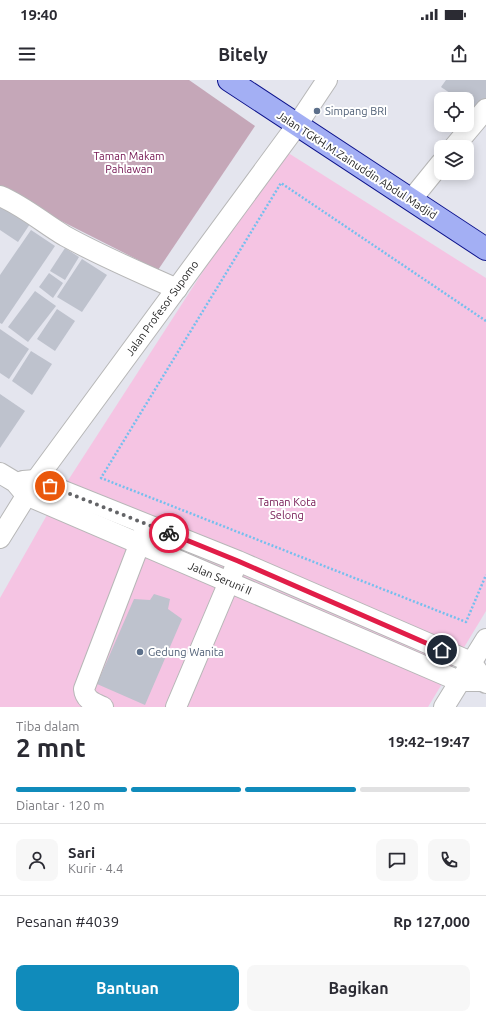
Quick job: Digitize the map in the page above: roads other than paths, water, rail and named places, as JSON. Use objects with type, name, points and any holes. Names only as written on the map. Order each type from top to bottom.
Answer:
[{"type":"main road","name":"Jalan TGKH.M.Zainuddin Abdul Madjid","points":[[229,80],[486,248]]},
{"type":"street","name":"Jalan Profesor Supomo","points":[[0,538],[19,482],[177,289],[297,125],[327,80]]},
{"type":"street","points":[[460,140],[486,108]]},
{"type":"street","points":[[411,200],[434,172]]},
{"type":"street","points":[[0,196],[30,212],[81,245],[177,289]]},
{"type":"street","name":"Jalan Seruni II","points":[[19,482],[147,525],[238,561],[470,662]]},
{"type":"street","name":"Jalan Seruni II","points":[[19,482],[140,544],[459,681],[485,682]]},
{"type":"street","points":[[103,707],[90,701],[84,689],[147,525]]},
{"type":"street","points":[[176,707],[238,561]]},
{"type":"street","points":[[444,707],[470,662],[486,639]]},
{"type":"street","points":[[470,662],[485,682]]},
{"type":"place","name":"Simpang BRI","points":[[317,111]]},
{"type":"place","name":"Gedung Wanita","points":[[140,652]]},
{"type":"park label","name":"Taman Makam Pahlawan","points":[[129,162]]},
{"type":"park label","name":"Taman Kota Selong","points":[[287,508]]}]
